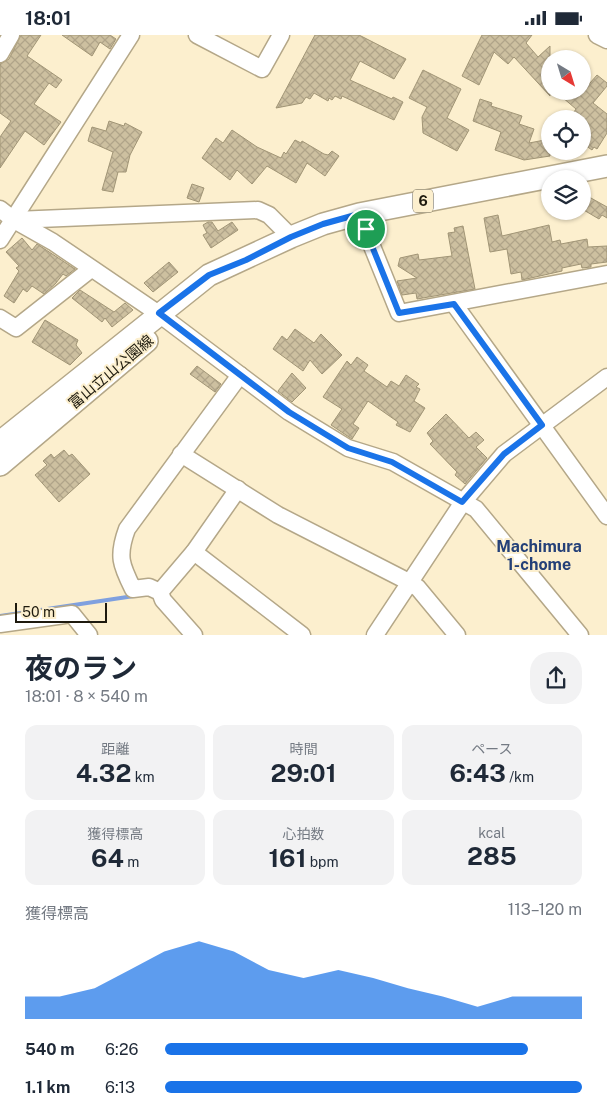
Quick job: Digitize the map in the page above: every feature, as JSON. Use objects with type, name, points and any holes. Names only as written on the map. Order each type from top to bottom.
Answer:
[{"type":"main road","name":"富山立山公園線","points":[[0,441],[246,260],[291,237],[323,224],[359,214],[605,168]]},
{"type":"main road","name":"富山立山公園線","points":[[0,465],[165,318]]},
{"type":"street","points":[[0,54],[12,35]]},
{"type":"street","points":[[0,240],[7,221],[131,35]]},
{"type":"street","points":[[197,35],[262,69],[281,35]]},
{"type":"street","points":[[596,35],[607,40]]},
{"type":"street","points":[[0,209],[7,221],[53,241],[91,269],[165,318],[289,412],[348,448],[392,462],[476,509],[580,635]]},
{"type":"street","points":[[7,221],[258,210],[268,215],[291,237]]},
{"type":"street","points":[[359,214],[399,313],[607,274]]},
{"type":"street","points":[[0,318],[16,328],[91,269]]},
{"type":"street","points":[[454,304],[607,516]]},
{"type":"street","points":[[194,635],[163,600],[160,592],[149,587],[133,589],[121,564],[121,545],[127,529],[240,375]]},
{"type":"street","points":[[375,635],[462,502],[504,454],[607,377]]},
{"type":"street","points":[[181,454],[278,515],[409,582],[418,588],[457,635]]},
{"type":"street","points":[[160,592],[194,552],[238,489]]},
{"type":"street","points":[[194,552],[302,635]]},
{"type":"street","points":[[0,624],[72,614],[89,635]]},
{"type":"building","points":[[21,35],[41,35],[27,56],[62,80],[56,88],[49,83],[34,104],[61,122],[44,145],[25,131],[0,168],[0,137],[11,121],[0,113],[0,64],[9,59]]},
{"type":"building","points":[[62,35],[110,35],[116,39],[110,49],[100,42],[92,56]]},
{"type":"building","points":[[315,35],[359,35],[406,59],[394,79],[360,61],[350,80],[403,102],[394,120],[342,96],[341,99],[335,96],[332,100],[329,98],[328,101],[314,93],[310,99],[306,97],[302,103],[276,108]]},
{"type":"building","points":[[482,35],[532,35],[526,43],[538,57],[541,54],[541,86],[514,57],[508,64],[494,52],[479,85],[462,76]]},
{"type":"building","points":[[423,70],[461,89],[447,118],[469,130],[457,151],[423,133],[422,117],[427,107],[409,98]]},
{"type":"building","points":[[597,75],[607,83],[607,86],[593,103],[607,114],[607,133],[597,149],[594,147],[592,150],[591,110],[575,110],[566,100],[591,100],[591,82]]},
{"type":"building","points":[[480,99],[492,103],[491,106],[522,116],[519,124],[534,129],[529,143],[541,141],[541,157],[524,160],[495,150],[501,132],[473,121]]},
{"type":"building","points":[[109,121],[124,126],[125,123],[142,132],[130,155],[126,172],[118,172],[113,192],[102,190],[113,152],[88,141],[92,127],[106,131]]},
{"type":"building","points":[[232,130],[257,147],[281,158],[295,140],[301,143],[302,141],[324,154],[328,155],[332,151],[339,156],[325,176],[307,163],[296,183],[267,166],[252,184],[237,170],[230,180],[202,158],[216,138],[223,143]]},
{"type":"building","points":[[192,184],[204,188],[199,202],[187,198]]},
{"type":"building","points":[[591,198],[607,207],[607,218],[602,215],[599,219],[591,214]]},
{"type":"building","points":[[498,215],[502,236],[549,225],[552,242],[560,240],[561,244],[587,239],[588,247],[607,246],[607,262],[591,264],[591,267],[582,268],[581,264],[562,268],[562,271],[522,280],[521,272],[511,274],[507,249],[490,252],[484,218]]},
{"type":"building","points":[[212,222],[218,231],[232,222],[238,230],[211,248],[203,235],[207,233],[203,225]]},
{"type":"building","points":[[463,226],[475,289],[417,299],[416,293],[402,295],[397,281],[417,278],[398,266],[400,258],[418,254],[419,260],[452,256],[448,233],[455,232],[454,228]]},
{"type":"building","points":[[22,238],[32,250],[37,244],[75,269],[66,276],[63,274],[44,294],[32,286],[27,292],[23,289],[14,303],[4,296],[19,271],[16,268],[19,266],[6,252]]},
{"type":"building","points":[[169,262],[178,272],[153,292],[144,283]]},
{"type":"building","points":[[80,290],[114,312],[125,303],[133,310],[112,327],[105,318],[102,322],[72,298]]},
{"type":"building","points":[[45,320],[78,340],[76,345],[82,353],[70,365],[32,342]]},
{"type":"building","points":[[295,329],[314,343],[321,334],[342,355],[322,374],[310,360],[303,371],[273,349],[282,336],[287,340]]},
{"type":"building","points":[[357,357],[368,365],[364,371],[387,387],[391,381],[399,386],[406,375],[419,384],[416,387],[420,389],[414,401],[425,408],[410,432],[396,425],[398,422],[368,401],[353,424],[359,428],[352,439],[331,425],[342,409],[323,397],[347,361],[351,365]]},
{"type":"building","points":[[197,366],[221,384],[215,392],[190,374]]},
{"type":"building","points":[[292,373],[306,388],[292,402],[278,391]]},
{"type":"building","points":[[446,414],[469,438],[476,432],[484,440],[476,447],[487,458],[465,484],[455,475],[457,472],[430,444],[433,441],[427,433]]},
{"type":"building","points":[[64,450],[69,456],[72,454],[90,474],[59,502],[35,475],[47,465],[43,461],[51,454],[54,458]]},
{"type":"waterway","points":[[0,616],[134,596]]},
{"type":"district","name":"Machimura 1-chome","points":[[539,555]]},
{"type":"route","points":[[359,214],[366,229],[399,313],[454,304],[542,425],[504,454],[462,502],[392,462],[348,448],[289,412],[159,313],[209,275],[323,224],[359,214]]}]
